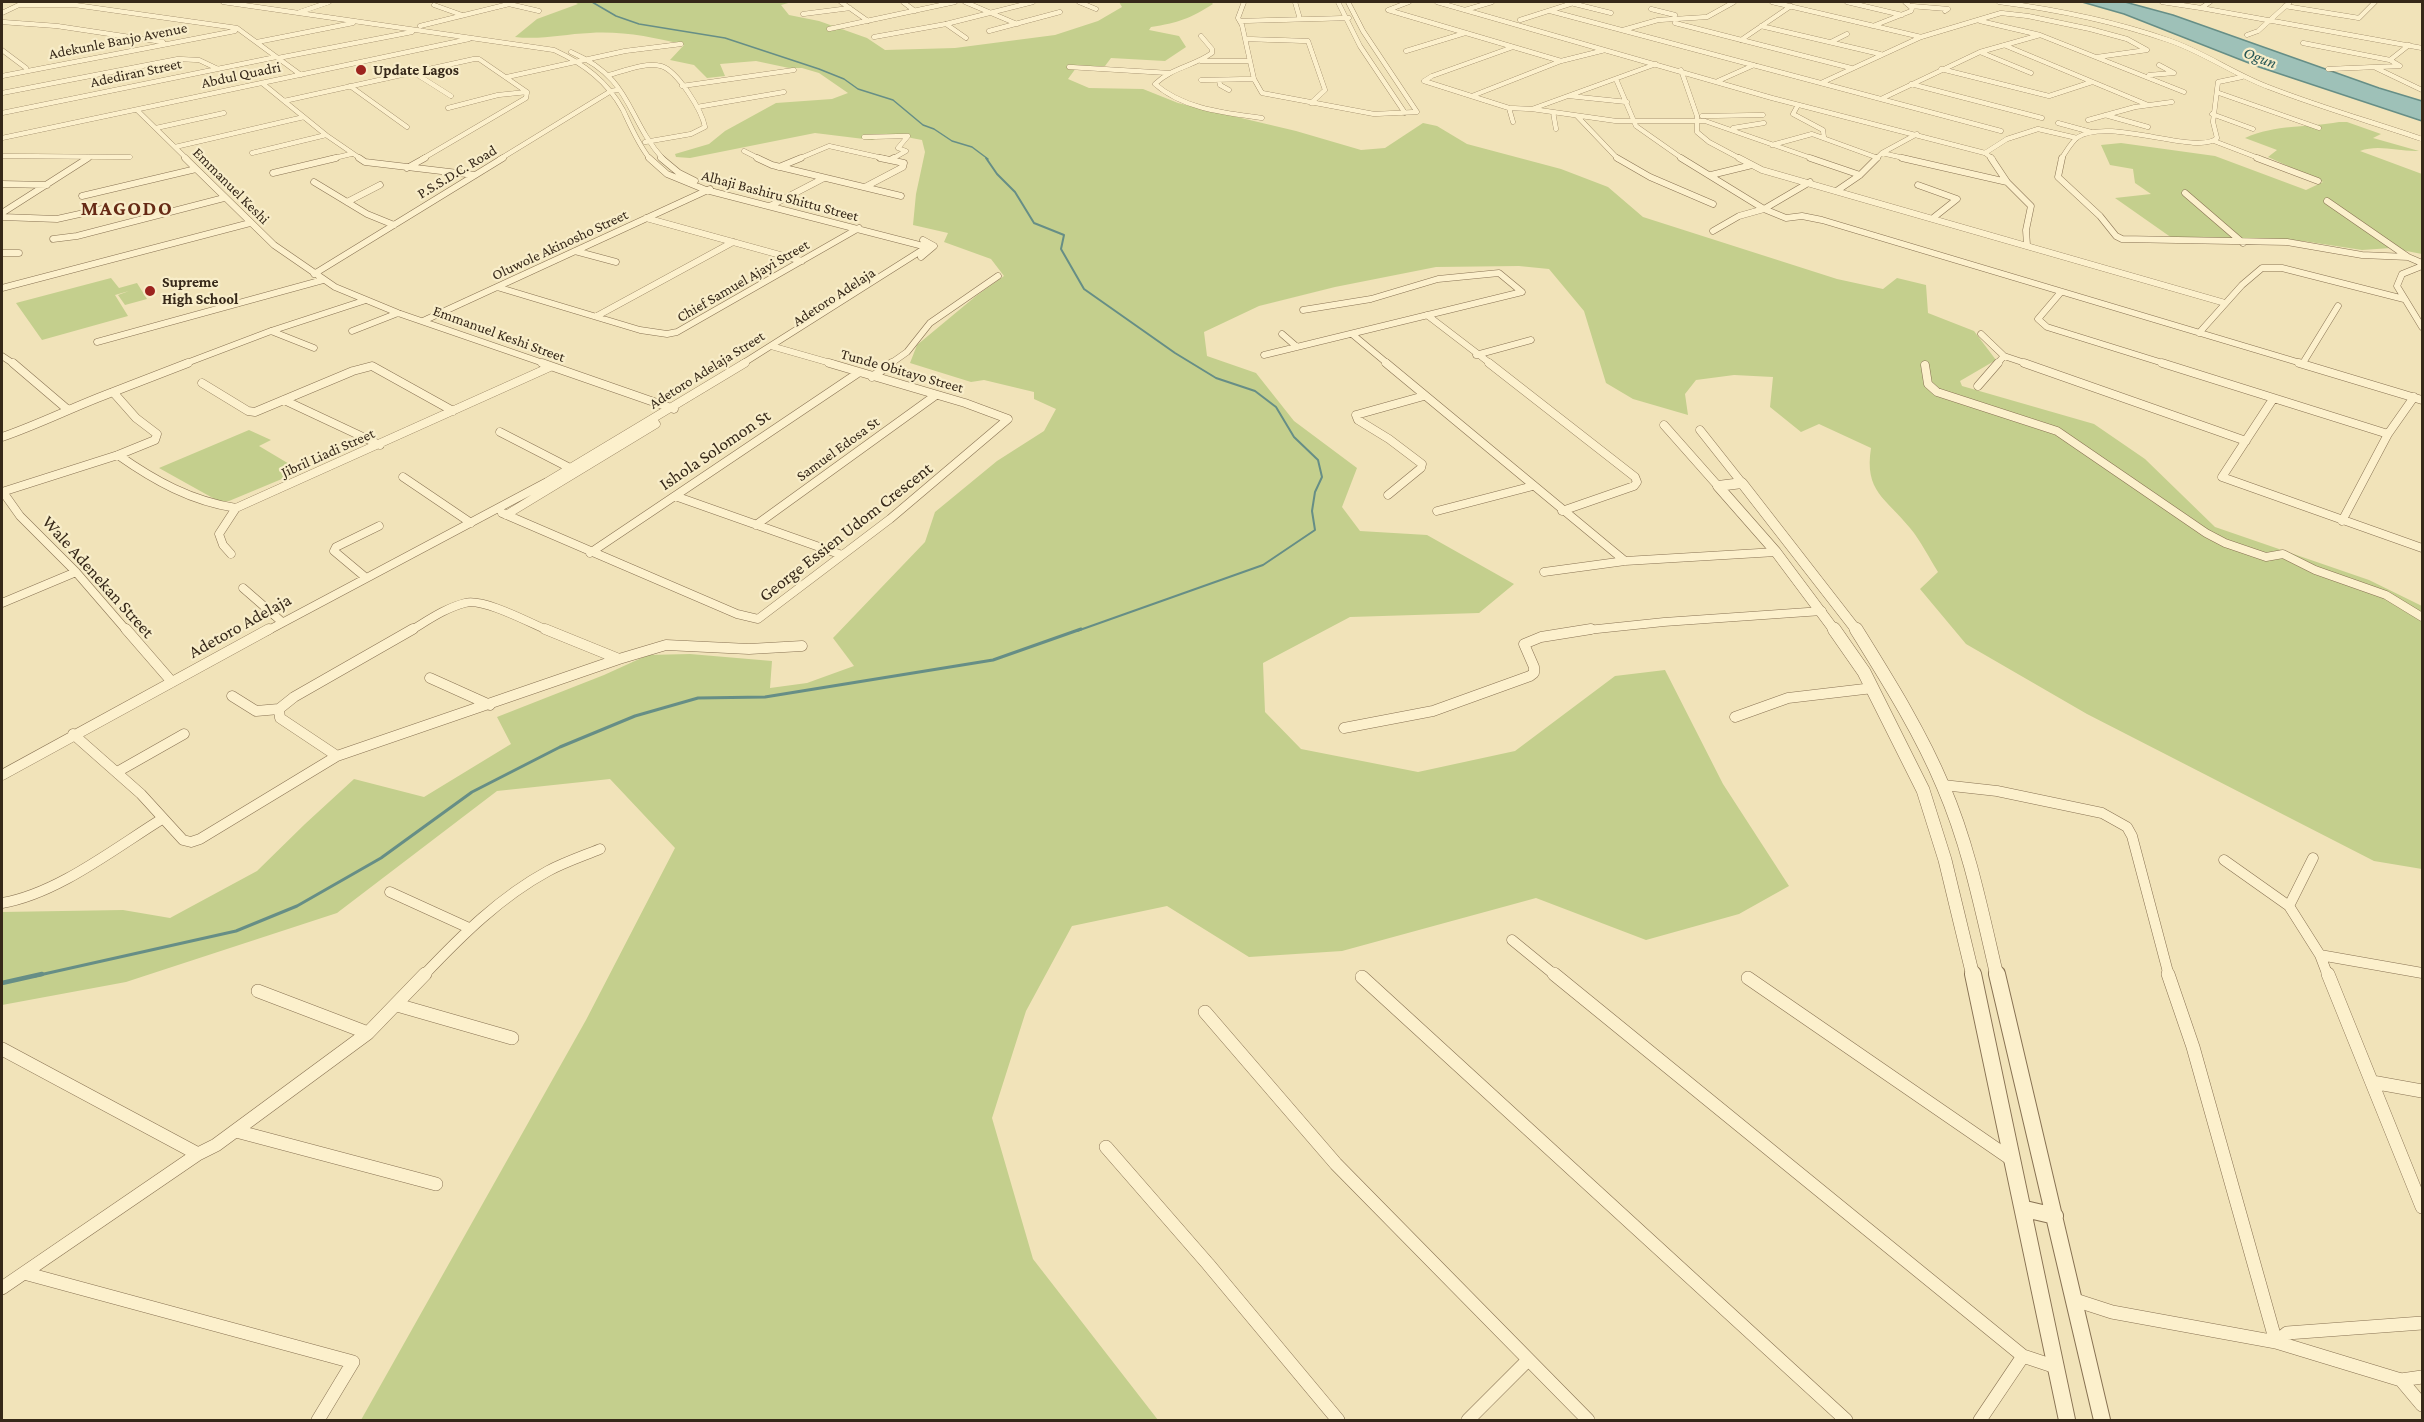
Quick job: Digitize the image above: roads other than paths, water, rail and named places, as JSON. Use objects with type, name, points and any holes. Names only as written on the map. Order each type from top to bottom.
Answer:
[{"type":"street","points":[[2,13],[25,2]]},
{"type":"street","name":"Alhaji Bashiru Shittu Street","points":[[223,2],[546,48],[578,62],[599,78],[612,91],[648,157],[658,168],[679,180],[860,227],[929,248]]},
{"type":"street","name":"Alhaji Bashiru Shittu Street","points":[[244,2],[559,47],[587,59],[609,75],[621,89],[648,142],[665,163],[709,189]]},
{"type":"street","points":[[298,12],[329,2]]},
{"type":"street","points":[[841,2],[868,21]]},
{"type":"street","points":[[903,2],[915,11]]},
{"type":"street","points":[[829,29],[955,2]]},
{"type":"street","points":[[965,2],[1017,24]]},
{"type":"street","points":[[874,37],[946,24],[990,11],[1033,2]]},
{"type":"street","points":[[1079,2],[1095,9]]},
{"type":"street","points":[[1244,2],[1238,15],[1254,79],[1262,93],[1374,114],[1417,112],[1354,18],[1348,2]]},
{"type":"street","points":[[1295,2],[1300,19]]},
{"type":"street","points":[[1338,2],[1372,68],[1405,112]]},
{"type":"street","points":[[1408,2],[1388,10],[1561,61]]},
{"type":"street","points":[[1437,2],[1798,105],[1985,153],[1995,161],[2007,182],[2031,206],[2025,229],[2027,245]]},
{"type":"street","points":[[1465,10],[1492,2]]},
{"type":"street","points":[[1520,20],[1574,2],[1611,13]]},
{"type":"street","points":[[1623,30],[1658,20],[1707,17],[1734,2]]},
{"type":"street","points":[[1772,2],[1920,37]]},
{"type":"street","points":[[1846,2],[1902,15]]},
{"type":"street","points":[[1905,2],[1911,6],[1948,9],[1946,11]]},
{"type":"street","points":[[1999,2],[2046,8],[2168,40],[2207,57],[2242,77],[2272,89],[2422,139]]},
{"type":"street","points":[[2162,2],[2422,48]]},
{"type":"street","points":[[2201,8],[2210,2]]},
{"type":"street","points":[[2247,35],[2259,31],[2290,2]]},
{"type":"street","points":[[2285,6],[2359,18],[2375,2]]},
{"type":"street","points":[[19,4],[75,5],[238,29],[301,75]]},
{"type":"street","points":[[420,26],[509,4],[539,11]]},
{"type":"street","points":[[434,5],[462,15]]},
{"type":"street","points":[[1741,40],[1791,6]]},
{"type":"street","points":[[1873,26],[1902,15],[1911,10],[1911,6]]},
{"type":"street","points":[[803,14],[850,8]]},
{"type":"street","points":[[1651,9],[1688,18]]},
{"type":"street","points":[[1550,10],[2001,130]]},
{"type":"street","points":[[989,31],[1060,12]]},
{"type":"street","points":[[1821,83],[1920,37],[2001,13],[2028,16],[2127,39],[2147,50],[2097,57]]},
{"type":"street","points":[[1240,21],[1354,18]]},
{"type":"street","points":[[257,42],[361,21]]},
{"type":"street","points":[[1980,21],[2040,35],[2184,92]]},
{"type":"street","points":[[2,22],[57,26],[165,42]]},
{"type":"street","points":[[1675,23],[1851,68]]},
{"type":"street","points":[[946,24],[966,38]]},
{"type":"street","points":[[1761,26],[1880,54]]},
{"type":"street","name":"Adekunle Banjo Avenue","points":[[2,75],[238,29]]},
{"type":"street","name":"Adekunle Banjo Avenue","points":[[2,75],[238,29]]},
{"type":"street","name":"Adediran Street","points":[[2,113],[412,32]]},
{"type":"street","points":[[1406,51],[1465,33]]},
{"type":"street","points":[[1831,42],[1847,34]]},
{"type":"street","points":[[2337,41],[2345,34]]},
{"type":"street","name":"Abdul Quadri","points":[[2,138],[485,35]]},
{"type":"street","points":[[1881,99],[1980,52],[2040,35]]},
{"type":"street","points":[[1201,36],[1212,49],[1212,53],[1202,61],[1169,73],[1156,82],[1164,93],[1262,118]]},
{"type":"street","points":[[1245,39],[1308,41],[1325,90],[1311,103]]},
{"type":"street","points":[[2303,43],[2390,60],[2401,66],[2328,69]]},
{"type":"street","points":[[507,77],[648,47],[681,44]]},
{"type":"street","points":[[2004,45],[2148,105]]},
{"type":"street","points":[[2390,60],[2409,45]]},
{"type":"street","points":[[1513,47],[1432,76],[1425,81],[1509,108],[1636,122],[1763,115]]},
{"type":"street","points":[[2,50],[26,69]]},
{"type":"street","points":[[1472,96],[1561,61],[1607,50]]},
{"type":"street","points":[[1980,52],[2031,73]]},
{"type":"street","points":[[2,93],[178,59],[198,59],[218,69]]},
{"type":"street","points":[[284,100],[477,59],[527,92]]},
{"type":"street","points":[[1202,61],[1249,61]]},
{"type":"street","points":[[1532,109],[1656,63]]},
{"type":"street","points":[[1718,81],[1754,65]]},
{"type":"street","points":[[2145,76],[2174,73],[2159,65]]},
{"type":"street","points":[[609,75],[662,66],[682,86],[704,121],[705,127],[691,134],[640,143]]},
{"type":"street","points":[[1069,67],[1169,73]]},
{"type":"street","points":[[1372,68],[1386,67]]},
{"type":"street","points":[[2375,68],[2421,89]]},
{"type":"street","points":[[1941,69],[2043,95],[2054,95],[2092,82]]},
{"type":"street","points":[[682,86],[794,70]]},
{"type":"street","points":[[1681,70],[1697,118],[1695,128],[1700,136],[1752,165],[2224,303]]},
{"type":"street","points":[[413,72],[451,96]]},
{"type":"street","points":[[2214,141],[2217,138],[2212,126],[2212,114],[2219,93],[2219,80],[2242,77]]},
{"type":"street","points":[[1201,80],[1254,79]]},
{"type":"street","points":[[1616,79],[1639,129],[1651,139],[1764,209],[1786,218],[1799,216],[1822,220],[2418,398],[2388,434],[2342,521]]},
{"type":"street","points":[[1219,80],[1220,85],[1229,90]]},
{"type":"street","points":[[262,83],[326,135],[364,162],[476,175]]},
{"type":"street","points":[[1911,84],[2042,118]]},
{"type":"street","points":[[350,86],[407,127]]},
{"type":"street","name":"P.S.S.D.C. Road","points":[[314,274],[612,91],[621,89]]},
{"type":"street","points":[[448,108],[498,95],[527,92]]},
{"type":"street","points":[[407,168],[526,98],[527,92]]},
{"type":"street","points":[[697,107],[784,92]]},
{"type":"street","points":[[2219,93],[2319,128]]},
{"type":"street","points":[[1566,96],[1595,101],[1627,102]]},
{"type":"street","points":[[2088,120],[2148,105],[2172,102]]},
{"type":"street","points":[[1798,105],[1793,114],[1819,126],[1823,130],[1824,138]]},
{"type":"street","points":[[1509,108],[1513,122]]},
{"type":"street","name":"Emmanuel Keshi","points":[[137,110],[250,223],[274,245],[314,274]]},
{"type":"street","points":[[1553,112],[1556,129]]},
{"type":"street","points":[[156,128],[224,113]]},
{"type":"street","points":[[2212,114],[2253,129]]},
{"type":"street","points":[[2105,115],[2148,127]]},
{"type":"street","points":[[1577,116],[1618,159],[1650,177],[1713,204]]},
{"type":"street","points":[[175,147],[304,117]]},
{"type":"street","points":[[1697,118],[1860,175]]},
{"type":"street","points":[[1728,128],[1764,123]]},
{"type":"street","points":[[2058,123],[2091,132],[2139,134],[2198,143],[2214,141],[2318,181]]},
{"type":"street","points":[[1985,153],[2007,139],[2038,129],[2077,138]]},
{"type":"street","points":[[2091,132],[2077,138],[2060,160],[2058,177],[2100,216],[2117,238],[2242,243],[2287,242],[2362,255],[2408,257]]},
{"type":"street","points":[[1772,145],[1809,134],[1880,155],[2007,182]]},
{"type":"street","points":[[1838,190],[1860,175],[1880,155],[1917,134]]},
{"type":"street","points":[[252,153],[326,135]]},
{"type":"street","points":[[864,137],[908,136],[898,148],[906,151],[892,159]]},
{"type":"street","points":[[779,167],[829,146],[892,159],[905,165],[865,187]]},
{"type":"street","points":[[744,151],[779,167],[901,196]]},
{"type":"street","points":[[273,173],[351,154]]},
{"type":"street","points":[[2,156],[130,157]]},
{"type":"street","points":[[2,215],[88,158]]},
{"type":"street","points":[[1710,175],[1752,165]]},
{"type":"street","points":[[82,196],[196,169]]},
{"type":"street","points":[[772,205],[824,178]]},
{"type":"street","points":[[314,182],[367,214],[394,225]]},
{"type":"street","points":[[1713,231],[1739,216],[1764,209],[1810,182]]},
{"type":"street","points":[[2,184],[47,185]]},
{"type":"street","points":[[347,202],[380,185]]},
{"type":"street","points":[[1918,185],[1957,199],[1933,218]]},
{"type":"street","name":"Oluwole Akinosho Street","points":[[423,321],[709,189]]},
{"type":"street","points":[[2185,193],[2242,243]]},
{"type":"street","points":[[53,239],[77,236],[224,198]]},
{"type":"street","points":[[2327,201],[2422,265]]},
{"type":"street","points":[[2,215],[57,219],[102,209]]},
{"type":"street","points":[[646,218],[802,261]]},
{"type":"street","points":[[2,288],[250,223]]},
{"type":"street","name":"Chief Samuel Ajayi Street","points":[[497,287],[640,330],[667,334],[677,332],[860,227]]},
{"type":"street","points":[[597,316],[733,242]]},
{"type":"street","name":"Adetoro Adelaja","points":[[506,515],[929,248]]},
{"type":"street","points":[[575,251],[616,262]]},
{"type":"street","points":[[2,253],[19,253]]},
{"type":"street","points":[[2422,265],[2409,270],[2399,278],[2397,286],[2422,327]]},
{"type":"street","points":[[2199,333],[2224,303],[2255,272],[2266,267],[2282,268],[2404,299]]},
{"type":"street","points":[[1264,356],[1522,292],[1499,273],[1477,274],[1438,279],[1371,299],[1303,310]]},
{"type":"street","name":"Emmanuel Keshi Street","points":[[314,274],[398,314],[674,409]]},
{"type":"street","points":[[872,377],[907,352],[930,323],[998,276]]},
{"type":"street","points":[[98,342],[323,280]]},
{"type":"street","points":[[2061,292],[2038,319],[2047,327],[2388,434]]},
{"type":"street","points":[[2,438],[42,423],[67,409],[271,331],[366,300]]},
{"type":"street","points":[[2303,363],[2338,306]]},
{"type":"street","points":[[352,331],[398,314]]},
{"type":"street","points":[[1427,315],[1635,477],[1637,482],[1634,486],[1562,512]]},
{"type":"street","points":[[271,331],[314,348]]},
{"type":"street","points":[[1282,333],[1296,347]]},
{"type":"street","points":[[1352,334],[1562,512],[1625,561]]},
{"type":"street","points":[[1981,334],[2004,356],[2246,441]]},
{"type":"street","points":[[1476,355],[1531,340]]},
{"type":"street","name":"Tunde Obitayo Street","points":[[775,347],[987,410],[1008,419],[996,431]]},
{"type":"street","points":[[2,356],[67,409]]},
{"type":"street","points":[[1978,386],[2004,356]]},
{"type":"street","points":[[1925,364],[1926,383],[1930,389],[1942,395],[2057,431],[2225,543],[2266,557],[2283,554],[2315,570],[2386,595],[2422,617]]},
{"type":"street","points":[[202,383],[248,411],[255,412],[353,371],[372,366],[453,411]]},
{"type":"street","name":"Jibril Liadi Street","points":[[237,508],[550,367]]},
{"type":"street","name":"Ishola Solomon St","points":[[590,553],[858,373]]},
{"type":"street","points":[[2,492],[104,460],[155,440],[157,434],[136,418],[113,392]]},
{"type":"street","name":"Samuel Edosa St","points":[[756,525],[936,395]]},
{"type":"street","points":[[1388,495],[1421,468],[1422,464],[1389,439],[1358,420],[1356,415],[1424,396]]},
{"type":"street","points":[[2273,399],[2222,477],[2422,548]]},
{"type":"street","points":[[284,400],[380,445]]},
{"type":"street","name":"Adetoro Adelaja Street","points":[[496,510],[674,409]]},
{"type":"street","points":[[1664,425],[1776,552],[1822,611],[1873,688],[1923,790],[1945,860],[1984,1021],[2025,1209],[2067,1420]]},
{"type":"street","points":[[1700,430],[1856,629],[1891,685],[1943,785],[1962,837],[1980,903],[2102,1420]]},
{"type":"street","name":"George Essien Udom Crescent","points":[[496,510],[590,553],[750,619],[764,616],[890,519],[996,431]]},
{"type":"street","points":[[500,432],[570,468]]},
{"type":"street","points":[[118,455],[182,495],[202,502],[237,508],[219,534],[223,545],[231,554]]},
{"type":"street","points":[[403,477],[471,522]]},
{"type":"street","points":[[1718,486],[1742,483]]},
{"type":"street","points":[[1437,511],[1533,486]]},
{"type":"street","name":"Wale Adenekan Street","points":[[2,492],[20,516],[76,572],[172,682]]},
{"type":"street","points":[[675,496],[842,555]]},
{"type":"street","name":"Adetoro Adelaja","points":[[2,775],[73,734],[364,577],[496,510]]},
{"type":"street","points":[[364,577],[334,551],[336,547],[379,526]]},
{"type":"street","points":[[1544,572],[1625,561],[1776,552]]},
{"type":"street","points":[[2,603],[76,572]]},
{"type":"street","points":[[243,588],[282,622]]},
{"type":"street","points":[[232,696],[256,711],[279,709],[304,691],[441,613],[466,602],[486,605],[619,659]]},
{"type":"street","points":[[1344,728],[1433,711],[1530,676],[1534,673],[1534,667],[1524,644],[1534,639],[1579,630],[1822,611]]},
{"type":"street","points":[[73,734],[141,794],[183,840],[190,842],[200,839],[337,756],[490,705],[638,651],[673,643],[744,650],[802,646]]},
{"type":"street","points":[[430,678],[490,705]]},
{"type":"street","points":[[1735,717],[1788,698],[1873,688]]},
{"type":"street","points":[[279,709],[280,718],[288,725],[337,756]]},
{"type":"street","points":[[117,772],[184,734]]},
{"type":"street","points":[[1943,785],[1997,790],[2102,813],[2127,827],[2132,836],[2170,981],[2193,1047],[2276,1342]]},
{"type":"street","points":[[2,903],[12,904],[39,892],[162,819]]},
{"type":"street","points":[[2,1288],[198,1154],[236,1131],[368,1033],[469,928],[507,898],[548,871],[600,849]]},
{"type":"street","points":[[2289,906],[2313,858]]},
{"type":"street","points":[[2224,860],[2289,906],[2320,955],[2422,1207]]},
{"type":"street","points":[[390,892],[469,928]]},
{"type":"street","points":[[1512,940],[2023,1356],[2056,1367]]},
{"type":"street","points":[[2320,955],[2422,973]]},
{"type":"street","points":[[1362,977],[1846,1420]]},
{"type":"street","points":[[1748,978],[2014,1161]]},
{"type":"street","points":[[258,991],[368,1033]]},
{"type":"street","points":[[397,1005],[512,1038]]},
{"type":"street","points":[[1205,1012],[1336,1164],[1588,1420]]},
{"type":"street","points":[[2,1049],[198,1154]]},
{"type":"street","points":[[2372,1082],[2422,1091]]},
{"type":"street","points":[[236,1131],[436,1184]]},
{"type":"street","points":[[1106,1147],[1208,1264],[1338,1420]]},
{"type":"street","points":[[2025,1209],[2055,1216]]},
{"type":"street","points":[[24,1273],[353,1362],[318,1420]]},
{"type":"street","points":[[2075,1300],[2112,1312],[2276,1342],[2401,1380],[2422,1377]]},
{"type":"street","points":[[2276,1342],[2287,1333],[2422,1323]]},
{"type":"street","points":[[1980,1420],[2023,1356]]},
{"type":"street","points":[[1468,1420],[1528,1360]]},
{"type":"street","points":[[2401,1380],[2422,1405]]},
{"type":"water","name":"Ogun","points":[[2082,2],[2125,2],[2173,15],[2422,101],[2422,121],[2259,67],[2124,14]]},
{"type":"waterway","points":[[592,2],[616,16],[639,24],[725,38],[819,69],[844,79],[858,89],[893,100],[923,125],[934,129],[952,141],[972,147],[988,159]]},
{"type":"waterway","points":[[986,158],[997,174],[1015,192],[1034,223],[1064,235],[1061,249],[1084,289],[1175,353],[1216,378],[1255,391],[1276,407],[1294,437],[1318,460],[1322,477],[1315,492],[1312,511],[1315,530],[1263,565],[1077,631]]},
{"type":"waterway","points":[[35,976],[236,931],[297,906],[381,858],[472,792],[560,747],[635,716],[698,698],[765,697],[993,660],[1081,629]]},
{"type":"waterway","points":[[2,983],[42,974]]},
{"type":"place","name":"Update Lagos","points":[[361,70]]},
{"type":"place","name":"Supreme High School","points":[[150,291]]},
{"type":"district","name":"MAGODO","points":[[127,209]]}]
